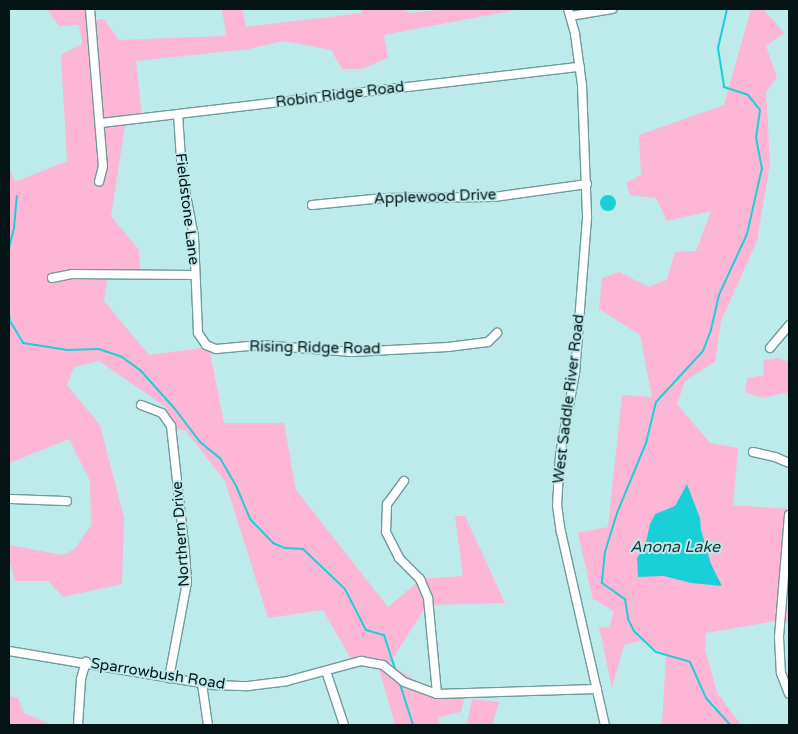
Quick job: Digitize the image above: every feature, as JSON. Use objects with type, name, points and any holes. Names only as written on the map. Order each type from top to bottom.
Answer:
[{"type":"street","points":[[90,9],[101,124],[103,166],[99,182]]},
{"type":"street","points":[[570,12],[612,9]]},
{"type":"street","name":"West Saddle River Road","points":[[570,12],[580,67],[587,184],[586,243],[575,365],[560,455],[557,499],[561,532],[605,725]]},
{"type":"street","name":"Robin Ridge Road","points":[[101,124],[580,67]]},
{"type":"street","name":"Fieldstone Lane","points":[[178,114],[180,158],[194,237],[198,333]]},
{"type":"street","name":"Applewood Drive","points":[[312,205],[384,198],[494,197],[587,184]]},
{"type":"street","points":[[52,278],[72,274],[196,274]]},
{"type":"street","points":[[770,348],[789,325]]},
{"type":"street","name":"Rising Ridge Road","points":[[198,333],[206,345],[216,348],[260,346],[352,352],[448,347],[488,342],[497,333]]},
{"type":"street","name":"Northern Drive","points":[[141,405],[162,413],[171,426],[185,553],[187,582],[169,678]]},
{"type":"street","points":[[753,452],[775,457],[789,463]]},
{"type":"street","points":[[404,480],[387,504],[386,532],[399,558],[420,579],[428,598],[437,694]]},
{"type":"street","points":[[9,500],[67,501]]},
{"type":"street","points":[[789,515],[779,637],[781,672],[789,694]]},
{"type":"street","name":"Sparrowbush Road","points":[[9,651],[86,662],[202,684],[268,684],[361,661],[375,662],[416,687],[437,694],[597,689]]},
{"type":"street","points":[[78,725],[81,679],[86,662]]},
{"type":"street","points":[[326,671],[344,725]]},
{"type":"street","points":[[202,684],[208,725]]},
{"type":"shaded area","points":[[47,9],[93,9],[93,20],[104,19],[119,40],[226,36],[222,9],[242,9],[246,27],[361,13],[362,9],[402,9],[411,13],[445,9],[521,9],[384,35],[388,58],[362,69],[342,69],[331,50],[283,41],[249,49],[136,61],[142,118],[126,119],[111,216],[139,250],[140,274],[108,273],[104,301],[149,355],[209,347],[224,423],[284,423],[296,490],[388,607],[421,579],[463,576],[455,516],[465,516],[505,603],[427,605],[389,664],[439,695],[465,694],[461,712],[438,717],[440,725],[395,725],[377,661],[353,662],[323,610],[268,618],[225,481],[185,430],[172,429],[167,408],[99,361],[74,367],[67,385],[100,425],[124,518],[122,584],[63,597],[48,581],[15,581],[9,557],[9,545],[63,555],[75,549],[91,525],[90,481],[69,439],[10,463],[9,461],[9,167],[15,182],[67,161],[61,55],[82,44],[79,25],[59,26]]},
{"type":"shaded area","points":[[751,9],[763,9],[784,33],[766,46],[777,78],[766,92],[770,163],[757,241],[721,321],[715,362],[685,381],[677,404],[710,443],[738,448],[733,505],[789,509],[789,623],[781,620],[706,633],[705,650],[717,692],[741,725],[662,725],[666,655],[641,641],[624,645],[612,688],[599,627],[609,628],[614,612],[593,600],[578,533],[608,527],[622,395],[652,397],[640,335],[599,309],[602,278],[619,272],[649,287],[667,279],[675,252],[696,251],[711,211],[667,221],[656,198],[630,195],[626,183],[641,175],[639,135],[724,105]]},
{"type":"shaded area","points":[[779,358],[789,362],[789,392],[762,398],[745,392],[747,378],[764,375],[763,360]]},
{"type":"shaded area","points":[[9,696],[18,698],[24,713],[52,725],[9,725]]},
{"type":"shaded area","points":[[472,699],[499,702],[492,725],[467,725]]},
{"type":"water","points":[[608,195],[614,197],[616,203],[614,209],[608,211],[602,209],[600,203],[602,197]]},
{"type":"water","name":"Anona Lake","points":[[687,484],[700,518],[701,530],[711,564],[722,586],[691,583],[664,576],[638,577],[637,558],[645,546],[650,524],[655,514],[675,506]]},
{"type":"waterway","points":[[727,9],[718,48],[724,87],[748,95],[760,110],[756,138],[762,168],[747,234],[719,295],[711,330],[703,351],[656,402],[646,443],[617,513],[605,552],[602,583],[625,599],[628,619],[634,631],[656,652],[690,662],[706,698],[730,725]]},
{"type":"waterway","points":[[9,248],[14,228],[17,196]]},
{"type":"waterway","points":[[9,315],[10,321],[23,343],[67,350],[99,349],[122,357],[141,371],[175,409],[200,442],[220,458],[237,488],[250,519],[273,543],[285,548],[303,549],[345,589],[366,630],[384,635],[396,672]]},
{"type":"waterway","points":[[399,681],[413,725]]}]
